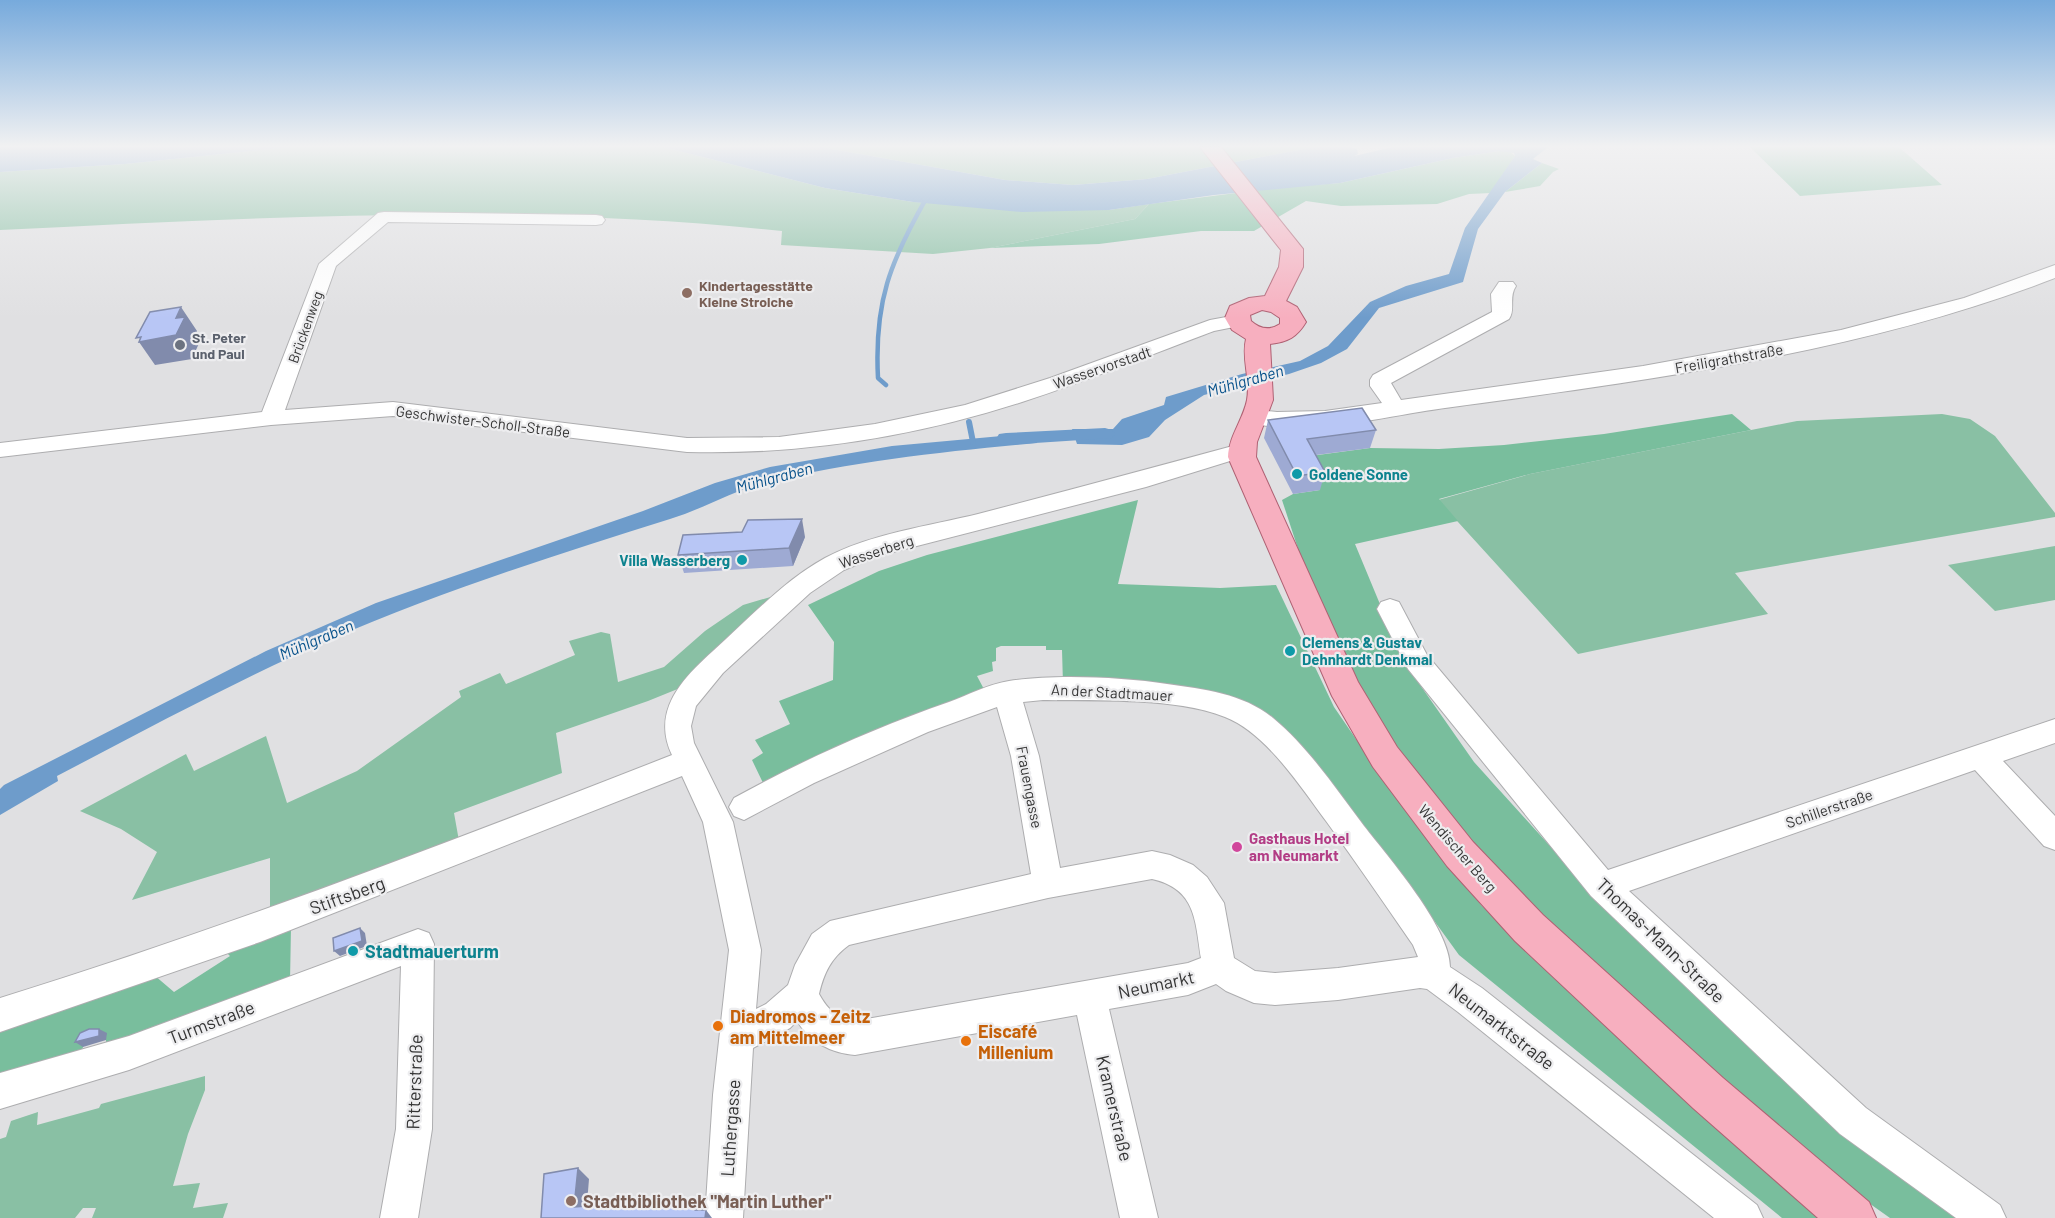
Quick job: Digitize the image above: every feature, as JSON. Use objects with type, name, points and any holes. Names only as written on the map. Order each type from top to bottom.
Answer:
[{"type":"main road","points":[[1256,204],[1292,249],[1293,261],[1273,304]]},
{"type":"main road","points":[[1257,303],[1273,304],[1281,307],[1292,317],[1292,328],[1279,335],[1260,335],[1247,331],[1237,321],[1237,315],[1244,307],[1257,303]]},
{"type":"main road","points":[[1241,453],[1244,437],[1255,417],[1261,398],[1256,350],[1260,335]]},
{"type":"main road","name":"Wendischer Berg","points":[[1241,453],[1344,687],[1385,757],[1424,809],[1461,854],[1529,928],[1707,1093],[1853,1218]]},
{"type":"street","name":"Brückenweg","points":[[271,418],[328,264],[384,217],[596,220]]},
{"type":"street","name":"Freiligrathstraße","points":[[1255,417],[1289,420],[1546,388],[1792,347],[1912,320],[2009,289],[2055,271]]},
{"type":"street","points":[[1395,407],[1381,386],[1380,380],[1502,315],[1501,294],[1506,286]]},
{"type":"street","name":"Wasservorstadt","points":[[965,411],[1048,386],[1210,326],[1237,321]]},
{"type":"street","name":"Geschwister-Scholl-Straße","points":[[0,450],[271,418],[393,409],[716,447],[768,445],[831,437],[965,411]]},
{"type":"street","name":"Wasserberg","points":[[731,814],[688,761],[680,743],[677,726],[682,706],[688,694],[733,646],[801,586],[835,564],[872,549],[1146,479],[1229,454],[1241,453]]},
{"type":"street","name":"Thomas-Mann-Straße","points":[[1390,609],[1417,662],[1602,886],[1853,1121],[1987,1218]]},
{"type":"street","name":"An der Stadtmauer","points":[[731,814],[795,779],[909,728],[1007,692],[1043,689],[1142,691],[1169,694],[1234,708],[1263,726],[1301,765],[1377,866],[1424,934],[1434,954],[1434,975]]},
{"type":"street","name":"Frauengasse","points":[[1007,692],[1025,756],[1048,884]]},
{"type":"street","name":"Schillerstraße","points":[[1602,886],[2055,731]]},
{"type":"street","points":[[1980,756],[2055,837]]},
{"type":"street","name":"Stiftsberg","points":[[0,1015],[188,954],[403,875],[688,761]]},
{"type":"street","points":[[731,814],[745,950],[736,1038]]},
{"type":"street","points":[[736,1038],[778,1016],[802,995],[807,976],[823,945],[841,932],[1048,884],[1137,867],[1152,865],[1170,869],[1197,887],[1208,903],[1219,967]]},
{"type":"street","name":"Turmstraße","points":[[0,1091],[129,1053],[418,944]]},
{"type":"street","name":"Ritterstraße","points":[[399,1218],[414,1129],[418,944]]},
{"type":"street","name":"Neumarktstraße","points":[[1219,967],[1238,980],[1254,987],[1275,989],[1338,984],[1420,972],[1434,975],[1470,1000],[1744,1218]]},
{"type":"street","name":"Neumarkt","points":[[802,995],[812,1017],[828,1031],[848,1038],[1090,998],[1188,979],[1219,967]]},
{"type":"street","name":"Kramerstraße","points":[[1090,998],[1139,1218]]},
{"type":"street","name":"Luthergasse","points":[[724,1218],[736,1038]]},
{"type":"green space","points":[[0,204],[958,204],[1109,210],[1149,204],[1135,219],[990,248],[933,254],[781,245],[782,231],[684,222],[587,217],[391,215],[293,217],[0,230]]},
{"type":"green space","points":[[1149,204],[1301,204],[1254,231],[1201,231],[1099,244],[990,248],[1135,219]]},
{"type":"green space","points":[[1326,204],[1438,204],[1437,204],[1341,206]]},
{"type":"green space","points":[[1732,414],[1751,430],[1530,474],[1439,499],[1458,521],[1355,544],[1404,662],[1474,762],[1587,887],[1815,1110],[1966,1218],[1890,1218],[1859,1196],[1589,969],[1439,806],[1387,735],[1338,651],[1304,567],[1282,500],[1293,494],[1320,490],[1303,457],[1370,448],[1439,449],[1504,445],[1604,434]]},
{"type":"green space","points":[[1942,414],[1970,419],[1995,436],[2055,513],[2055,517],[1735,573],[1768,614],[1578,654],[1438,500],[1530,474],[1797,421]]},
{"type":"green space","points":[[1138,500],[1118,584],[1220,588],[1276,585],[1334,707],[1402,806],[1482,906],[1603,1022],[1823,1218],[1782,1218],[1459,955],[1430,915],[1254,709],[1063,684],[1062,650],[1046,650],[1046,646],[1001,646],[996,648],[996,661],[992,662],[993,671],[977,676],[986,693],[765,787],[752,760],[763,753],[755,740],[790,724],[779,701],[833,680],[834,642],[808,605],[879,571],[927,555]]},
{"type":"green space","points":[[2055,546],[2055,600],[1995,611],[1948,565]]},
{"type":"green space","points":[[784,593],[685,686],[556,733],[562,773],[454,813],[459,841],[270,910],[270,858],[132,900],[157,852],[121,829],[80,811],[186,754],[194,771],[266,736],[287,803],[357,771],[461,697],[459,691],[500,673],[506,684],[575,655],[569,641],[601,632],[610,634],[618,682],[664,667],[705,631],[743,605]]},
{"type":"green space","points":[[291,926],[290,982],[166,1028],[106,1043],[106,1037],[84,1044],[82,1050],[0,1082],[0,1023],[154,975],[174,992],[230,956],[223,949]]},
{"type":"green space","points":[[205,1076],[205,1090],[188,1134],[173,1186],[200,1183],[193,1208],[228,1203],[223,1218],[92,1218],[96,1208],[83,1208],[75,1218],[0,1218],[0,1139],[6,1137],[11,1121],[38,1112],[37,1125],[99,1108],[101,1104]]},
{"type":"water","points":[[933,204],[1152,204],[1109,210],[1022,212]]},
{"type":"water","points":[[1482,204],[1496,204],[1478,229],[1463,282],[1379,308],[1347,349],[1321,363],[1289,374],[1204,395],[1165,420],[1149,437],[1122,445],[1077,444],[1072,429],[1113,429],[1122,419],[1164,405],[1166,397],[1242,374],[1300,361],[1328,346],[1370,302],[1406,286],[1449,274],[1465,228]]},
{"type":"water","points":[[1035,433],[1037,443],[936,453],[768,482],[682,515],[455,590],[329,640],[226,689],[57,776],[58,781],[0,815],[0,789],[4,785],[266,651],[376,603],[643,511],[715,483],[770,467],[892,446]]},
{"type":"building","points":[[181,307],[176,318],[185,317],[176,335],[139,342],[141,337],[136,338],[150,312]]},
{"type":"building","points":[[1362,408],[1376,430],[1307,439],[1325,472],[1297,476],[1268,420]]},
{"type":"building","points":[[802,519],[789,548],[678,555],[683,535],[742,532],[748,520]]},
{"type":"building","points":[[360,928],[362,941],[334,951],[333,938]]},
{"type":"building","points":[[89,1029],[99,1029],[99,1036],[75,1042],[80,1033]]},
{"type":"building","points":[[578,1168],[574,1207],[695,1199],[695,1210],[706,1210],[705,1218],[541,1218],[544,1174]]},
{"type":"waterway","points":[[886,385],[878,378],[877,351],[882,304],[894,263],[923,204]]},
{"type":"waterway","points":[[969,422],[973,442]]},
{"type":"waterway","name":"Mühlgraben","points":[[1006,439],[1105,434]]},
{"type":"place","name":"Kindertagesstätte Kleine Strolche","points":[[687,293]]},
{"type":"place","name":"St. Peter und Paul","points":[[180,345]]},
{"type":"place","name":"Goldene Sonne","points":[[1297,474]]},
{"type":"place","name":"Villa Wasserberg","points":[[742,560]]},
{"type":"place","name":"Clemens & Gustav Dehnhardt Denkmal","points":[[1290,651]]},
{"type":"place","name":"Gasthaus Hotel am Neumarkt","points":[[1237,847]]},
{"type":"place","name":"Stadtmauerturm","points":[[353,951]]},
{"type":"place","name":"Diadromos - Zeitz am Mittelmeer","points":[[718,1026]]},
{"type":"place","name":"Eiscafé Millenium","points":[[966,1041]]},
{"type":"place","name":"Stadtbibliothek \"Martin Luther\"","points":[[571,1201]]}]
